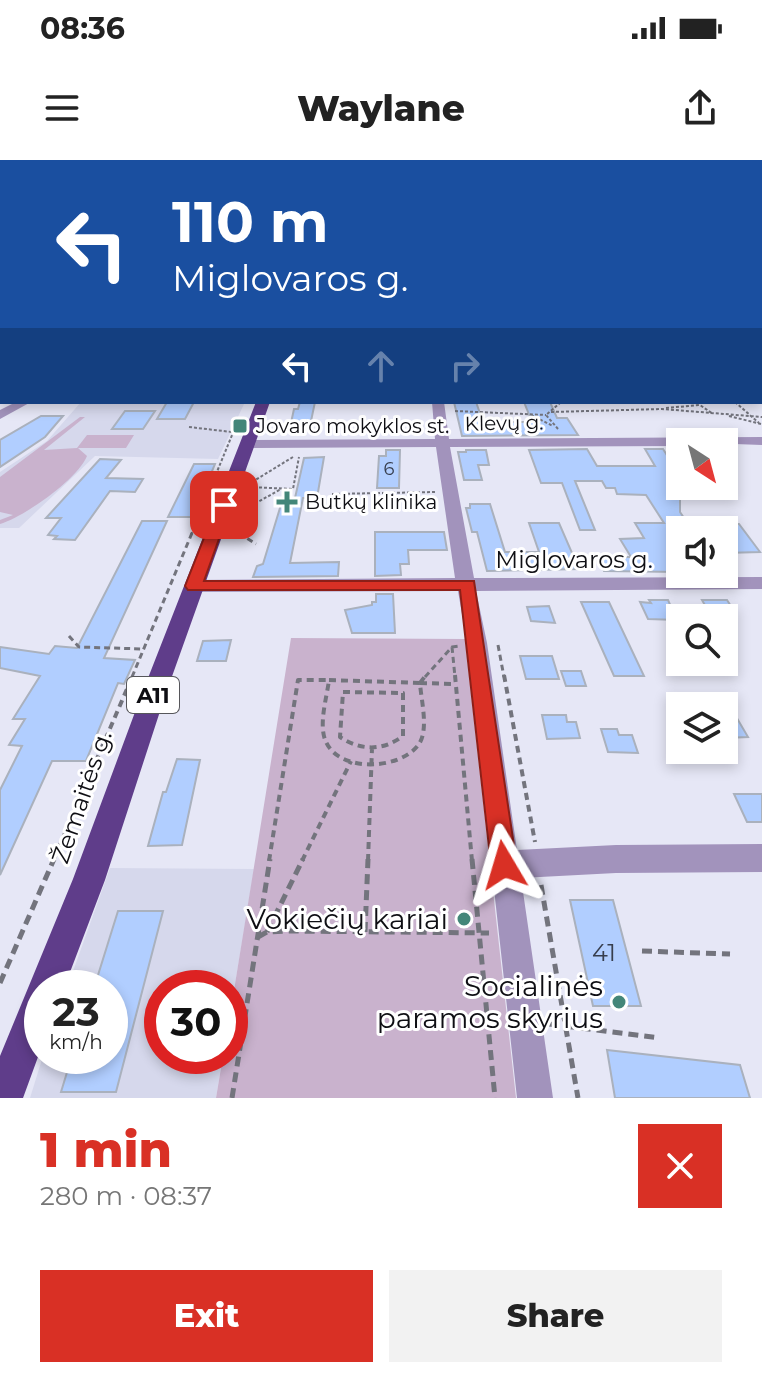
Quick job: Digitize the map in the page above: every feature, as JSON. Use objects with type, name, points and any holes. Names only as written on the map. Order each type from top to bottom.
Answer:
[{"type":"highway","name":"Žemaitės g.","points":[[53,970],[89,880],[194,586],[240,438],[253,407]]},
{"type":"highway","points":[[3,1098],[24,1044]]},
{"type":"street","points":[[0,415],[21,404]]},
{"type":"street","points":[[439,406],[448,492],[468,585],[504,865],[517,935],[535,1098]]},
{"type":"street","name":"Klevų g.","points":[[240,438],[442,444],[762,441]]},
{"type":"street","name":"Miglovaros g.","points":[[194,586],[762,583]]},
{"type":"street","points":[[504,865],[616,859],[762,858]]},
{"type":"path","points":[[439,406],[546,415],[559,404]]},
{"type":"path","points":[[662,409],[692,404]]},
{"type":"path","points":[[699,404],[713,414]]},
{"type":"path","points":[[737,404],[761,425]]},
{"type":"path","points":[[0,983],[144,649],[253,407]]},
{"type":"path","points":[[551,412],[662,409],[762,417]]},
{"type":"path","points":[[721,414],[761,425]]},
{"type":"path","points":[[530,415],[557,427]]},
{"type":"path","points":[[546,415],[566,442]]},
{"type":"path","points":[[189,427],[240,438]]},
{"type":"path","points":[[235,515],[282,489],[293,489],[300,453],[245,487],[282,489]]},
{"type":"path","points":[[332,494],[448,492]]},
{"type":"path","points":[[231,528],[256,544]]},
{"type":"path","points":[[69,636],[79,647],[144,649]]},
{"type":"path","points":[[497,643],[531,808],[537,865],[578,1098]]},
{"type":"path","points":[[329,680],[325,739],[333,753],[351,761],[372,764],[396,761],[418,746],[422,737],[420,682],[452,647],[495,1098]]},
{"type":"path","points":[[232,1098],[298,680],[454,684]]},
{"type":"path","points":[[343,692],[403,693],[403,736],[388,746],[372,748],[358,748],[340,737],[343,692]]},
{"type":"path","points":[[365,933],[372,748]]},
{"type":"path","points":[[267,932],[351,761]]},
{"type":"path","points":[[256,938],[267,932],[478,933]]},
{"type":"path","points":[[642,951],[730,954]]},
{"type":"path","points":[[526,1021],[660,1038]]},
{"type":"shaded area","points":[[79,404],[244,404],[218,459],[95,456],[19,528],[0,528],[0,472],[47,441]]},
{"type":"shaded area","points":[[80,417],[85,417],[44,450],[77,448],[87,435],[134,435],[126,448],[78,448],[87,456],[62,486],[36,505],[0,524],[0,520],[13,515],[0,512],[0,477]]},
{"type":"shaded area","points":[[291,638],[465,639],[516,1098],[216,1098],[220,1074],[248,1074],[248,970],[237,970]]},
{"type":"shaded area","points":[[110,868],[254,869],[237,970],[144,970],[144,1074],[220,1074],[216,1098],[30,1098],[37,1074],[128,1074],[128,970],[73,970]]},
{"type":"building","points":[[166,404],[193,404],[185,419],[157,419]]},
{"type":"building","points":[[299,404],[315,404],[311,421],[307,421],[304,432],[289,432],[294,409],[298,409]]},
{"type":"building","points":[[454,404],[477,404],[483,422],[532,422],[525,404],[551,404],[557,418],[567,418],[578,435],[462,436]]},
{"type":"building","points":[[125,411],[155,411],[143,429],[112,429]]},
{"type":"building","points":[[41,416],[63,416],[45,437],[0,467],[0,440]]},
{"type":"building","points":[[587,449],[597,466],[655,466],[645,449],[663,449],[666,454],[666,500],[680,500],[683,516],[666,516],[666,572],[604,571],[598,557],[631,557],[620,539],[644,538],[635,523],[664,523],[646,495],[617,494],[615,488],[606,488],[602,481],[575,481],[595,530],[580,530],[562,483],[541,483],[529,450]]},
{"type":"building","points":[[386,450],[400,450],[399,488],[377,488],[379,456],[386,456]]},
{"type":"building","points":[[486,450],[489,465],[478,465],[482,480],[464,480],[458,452]]},
{"type":"building","points":[[324,457],[317,498],[303,498],[290,563],[339,562],[338,576],[253,577],[257,566],[263,564],[283,498],[295,498],[304,458]]},
{"type":"building","points":[[100,459],[121,460],[106,478],[143,479],[135,492],[110,491],[75,540],[54,539],[57,536],[48,535],[61,518],[46,518]]},
{"type":"building","points":[[194,464],[215,464],[193,517],[168,517]]},
{"type":"building","points":[[470,504],[490,504],[505,552],[539,552],[529,523],[559,523],[579,569],[487,571],[477,532],[472,532],[466,508],[470,508]]},
{"type":"building","points":[[142,521],[167,521],[104,658],[135,660],[124,684],[118,683],[86,761],[52,761],[0,875],[0,790],[22,746],[9,745],[25,719],[13,719],[40,676],[0,668],[0,647],[49,654],[55,646],[77,648]]},
{"type":"building","points":[[738,524],[739,524],[760,552],[738,553]]},
{"type":"building","points":[[375,532],[444,532],[447,550],[408,550],[409,564],[400,564],[401,575],[375,576]]},
{"type":"building","points":[[376,594],[393,594],[395,633],[352,633],[345,610],[372,605],[376,602]]},
{"type":"building","points":[[649,600],[668,600],[666,620],[648,619],[640,602],[651,603]]},
{"type":"building","points":[[702,600],[727,600],[730,604],[704,604]]},
{"type":"building","points":[[581,602],[609,602],[644,676],[614,676]]},
{"type":"building","points":[[549,606],[555,623],[531,621],[527,607]]},
{"type":"building","points":[[231,640],[226,661],[197,661],[203,641]]},
{"type":"building","points":[[520,656],[552,656],[559,679],[526,679]]},
{"type":"building","points":[[561,671],[581,671],[586,686],[566,686]]},
{"type":"building","points":[[542,715],[566,715],[567,722],[576,722],[580,738],[547,739]]},
{"type":"building","points":[[738,720],[748,737],[738,737]]},
{"type":"building","points":[[601,729],[617,729],[619,735],[632,735],[638,753],[608,752]]},
{"type":"building","points":[[177,759],[200,760],[182,845],[148,846],[163,792],[166,792]]},
{"type":"building","points":[[734,794],[762,794],[762,822],[747,822]]},
{"type":"building","points":[[570,900],[613,900],[641,1006],[593,1006]]},
{"type":"building","points":[[118,911],[163,911],[148,970],[144,970],[144,984],[128,1046],[128,970],[100,970]]},
{"type":"building","points":[[607,1050],[740,1065],[750,1098],[615,1098]]},
{"type":"building","points":[[66,1074],[121,1074],[116,1092],[61,1092]]},
{"type":"place","name":"Jovaro mokyklos st.","points":[[240,426]]},
{"type":"place","name":"Butkų klinika","points":[[287,502]]},
{"type":"place","name":"Vokiečių kariai","points":[[464,919]]},
{"type":"place","name":"Socialinės paramos skyrius","points":[[619,1002]]},
{"type":"route","points":[[224,505],[194,586],[468,585],[504,865]]}]
